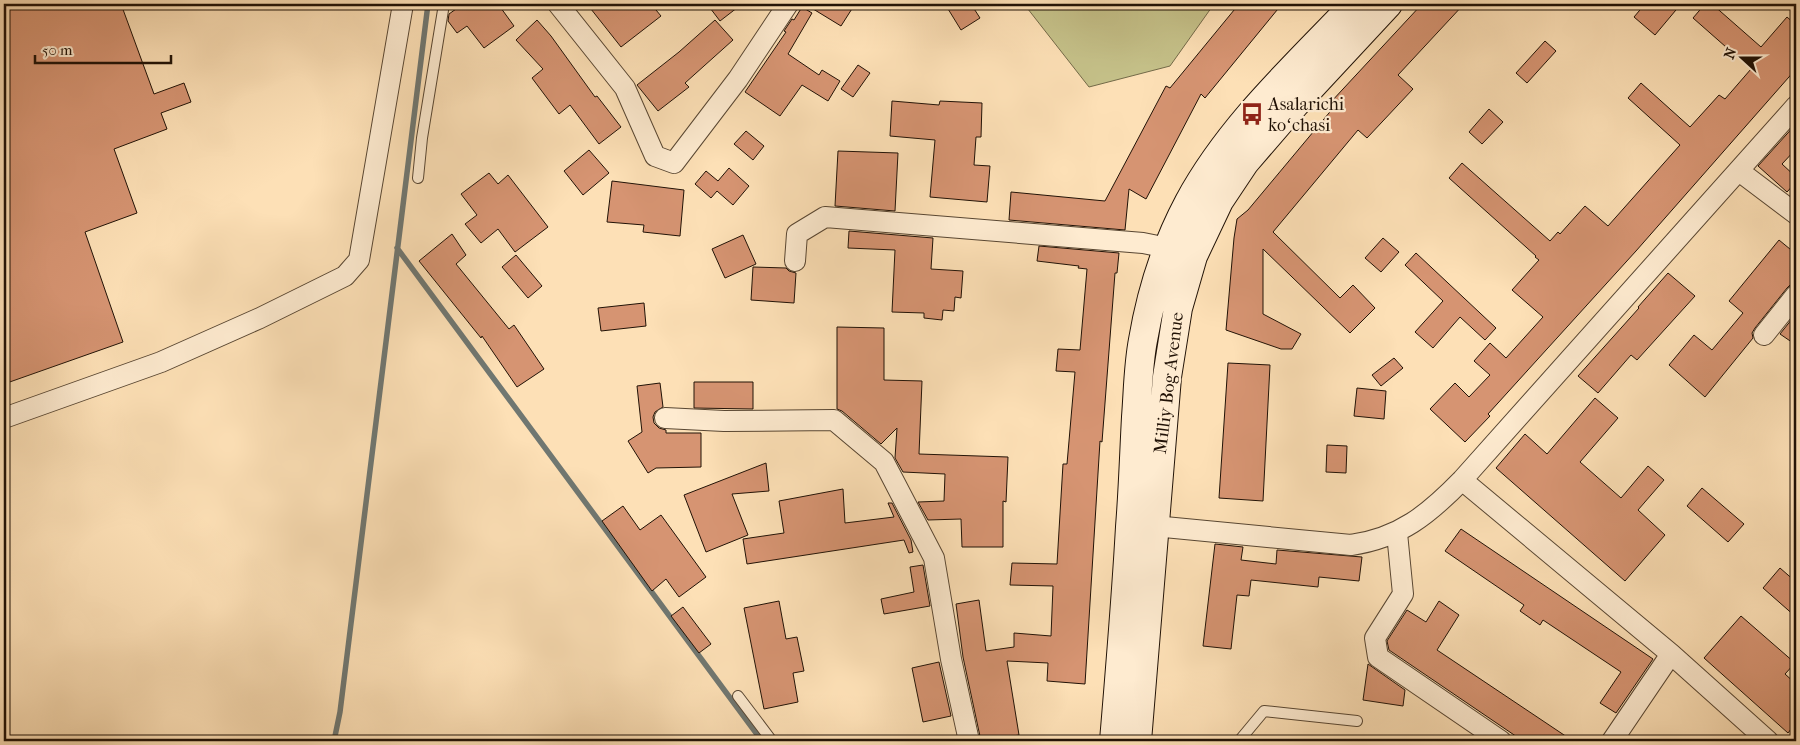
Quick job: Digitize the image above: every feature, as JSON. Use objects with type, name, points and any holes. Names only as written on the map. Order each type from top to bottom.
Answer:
[{"type":"main road","name":"Milliy Bog Avenue","points":[[1114,741],[1130,528],[1139,372],[1143,340],[1157,279],[1177,226],[1214,161],[1237,130],[1274,88],[1355,4]]},
{"type":"main road","name":"Milliy Bog Avenue","points":[[1137,741],[1167,377],[1174,330],[1191,264],[1207,224],[1231,182],[1260,144],[1388,4]]},
{"type":"street","points":[[4,418],[161,362],[260,318],[345,276],[360,260],[403,4]]},
{"type":"street","points":[[558,4],[625,88],[655,156],[674,163],[738,79],[788,4]]},
{"type":"street","points":[[1154,526],[1351,545],[1366,543],[1397,533],[1415,522],[1433,509],[1462,480],[1796,106]]},
{"type":"street","points":[[1739,171],[1796,214]]},
{"type":"street","points":[[795,261],[797,234],[825,217],[1143,243],[1168,248]]},
{"type":"street","points":[[1764,335],[1796,296]]},
{"type":"street","points":[[665,418],[724,421],[834,420],[884,462],[934,558],[951,659],[969,741]]},
{"type":"street","points":[[1462,480],[1670,654],[1768,741]]},
{"type":"street","points":[[1397,533],[1403,594],[1375,638],[1378,656],[1501,741]]},
{"type":"street","points":[[1612,741],[1670,654]]},
{"type":"lane","points":[[418,178],[422,138],[444,4]]},
{"type":"lane","points":[[738,696],[772,741]]},
{"type":"lane","points":[[1239,741],[1264,711],[1357,721]]},
{"type":"shaded area","points":[[1024,4],[1214,4],[1170,66],[1089,87]]},
{"type":"building","points":[[4,4],[121,4],[154,94],[184,83],[191,102],[161,113],[167,129],[114,149],[137,213],[85,232],[123,342],[4,384]]},
{"type":"building","points":[[463,4],[498,4],[514,26],[484,48],[467,26],[457,33],[448,21],[449,14]]},
{"type":"building","points":[[587,4],[651,4],[661,16],[621,47]]},
{"type":"building","points":[[707,4],[742,4],[720,21]]},
{"type":"building","points":[[805,4],[855,4],[841,26]]},
{"type":"building","points":[[945,4],[971,4],[980,18],[961,30]]},
{"type":"building","points":[[1239,4],[1282,4],[1205,98],[1201,94],[1146,199],[1129,189],[1125,230],[1009,220],[1011,192],[1105,201],[1166,86],[1170,88]]},
{"type":"building","points":[[1422,4],[1464,4],[1398,75],[1413,89],[1367,138],[1358,130],[1273,232],[1340,298],[1353,285],[1375,308],[1350,333],[1263,249],[1263,314],[1301,334],[1292,349],[1281,349],[1226,330],[1237,219],[1248,210],[1334,107],[1330,103]]},
{"type":"building","points":[[1645,4],[1681,4],[1655,35],[1634,17]]},
{"type":"building","points":[[1705,4],[1712,4],[1761,47],[1787,17],[1796,25],[1796,69],[1465,442],[1430,409],[1455,383],[1469,397],[1490,375],[1474,361],[1490,343],[1506,358],[1543,317],[1512,290],[1539,260],[1449,178],[1462,163],[1550,241],[1558,232],[1560,234],[1585,206],[1608,226],[1680,145],[1628,98],[1641,83],[1690,127],[1719,95],[1725,99],[1751,69],[1693,18]]},
{"type":"building","points":[[802,7],[812,13],[788,54],[819,75],[822,70],[840,81],[828,101],[802,85],[780,116],[745,92],[786,32],[784,31],[792,19],[794,20]]},
{"type":"building","points":[[537,20],[551,36],[595,97],[597,96],[621,127],[599,144],[570,105],[559,114],[532,78],[543,69],[516,40]]},
{"type":"building","points":[[715,20],[733,40],[685,83],[689,87],[658,111],[637,85],[679,52]]},
{"type":"building","points":[[1545,41],[1556,51],[1527,83],[1516,73]]},
{"type":"building","points":[[858,65],[870,73],[853,97],[841,89]]},
{"type":"building","points":[[892,101],[939,105],[940,101],[982,103],[981,137],[976,137],[974,165],[990,166],[987,202],[930,197],[935,140],[890,136]]},
{"type":"building","points":[[1489,109],[1503,122],[1482,144],[1469,132]]},
{"type":"building","points":[[1796,124],[1796,149],[1782,164],[1796,177],[1796,182],[1787,192],[1758,166]]},
{"type":"building","points":[[746,131],[764,146],[753,160],[734,144]]},
{"type":"building","points":[[589,150],[609,173],[583,195],[564,171]]},
{"type":"building","points":[[838,151],[898,153],[895,211],[835,206]]},
{"type":"building","points":[[729,168],[749,186],[733,205],[717,191],[711,198],[695,184],[706,171],[718,181]]},
{"type":"building","points":[[489,173],[498,184],[508,175],[548,227],[515,252],[498,229],[481,243],[465,224],[477,215],[461,194]]},
{"type":"building","points":[[612,181],[684,190],[680,236],[643,232],[644,225],[607,222]]},
{"type":"building","points":[[849,231],[933,238],[931,269],[963,271],[961,298],[955,297],[954,311],[943,310],[942,320],[924,318],[924,313],[892,312],[895,250],[848,248]]},
{"type":"building","points":[[452,234],[466,255],[456,264],[509,329],[514,325],[544,369],[517,387],[482,336],[481,338],[419,261]]},
{"type":"building","points":[[743,235],[756,264],[725,278],[712,249]]},
{"type":"building","points":[[1383,238],[1399,252],[1381,272],[1365,258]]},
{"type":"building","points":[[1779,240],[1796,254],[1796,283],[1791,284],[1787,288],[1755,328],[1752,333],[1753,338],[1705,397],[1669,365],[1694,335],[1712,350],[1743,313],[1729,301]]},
{"type":"building","points":[[1039,246],[1119,253],[1117,273],[1115,273],[1102,442],[1100,441],[1085,684],[1047,681],[1048,663],[1007,661],[1019,735],[981,741],[963,657],[956,604],[979,600],[986,651],[1014,647],[1014,633],[1051,636],[1053,586],[1010,585],[1012,563],[1057,564],[1063,464],[1067,464],[1075,372],[1056,371],[1058,349],[1080,350],[1087,269],[1078,268],[1079,266],[1037,261]]},
{"type":"building","points":[[1416,253],[1496,328],[1485,340],[1460,317],[1433,348],[1415,332],[1443,301],[1405,265]]},
{"type":"building","points":[[516,255],[542,286],[528,298],[502,267]]},
{"type":"building","points":[[753,267],[786,268],[796,273],[794,303],[751,300]]},
{"type":"building","points":[[1668,273],[1695,296],[1637,360],[1631,355],[1598,393],[1578,376]]},
{"type":"building","points":[[644,303],[646,326],[601,331],[598,308]]},
{"type":"building","points":[[1796,314],[1796,345],[1780,334]]},
{"type":"building","points":[[837,327],[884,328],[884,380],[922,381],[919,454],[1008,457],[1006,502],[1003,501],[1003,547],[962,547],[961,519],[928,520],[918,502],[944,501],[945,474],[903,472],[895,458],[897,428],[881,444],[842,411],[837,409]]},
{"type":"building","points":[[1394,358],[1403,368],[1381,386],[1372,375]]},
{"type":"building","points":[[1228,363],[1270,365],[1263,501],[1219,498]]},
{"type":"building","points":[[694,382],[753,382],[753,409],[694,408]]},
{"type":"building","points":[[660,383],[663,407],[655,412],[653,417],[654,423],[659,428],[666,430],[666,433],[701,433],[701,467],[656,468],[648,473],[628,441],[642,432],[637,386]]},
{"type":"building","points":[[1357,388],[1386,391],[1384,419],[1354,416]]},
{"type":"building","points":[[1595,398],[1618,418],[1580,462],[1621,498],[1648,466],[1664,480],[1638,510],[1665,535],[1625,581],[1496,468],[1525,434],[1547,454]]},
{"type":"building","points":[[1327,445],[1347,446],[1346,473],[1326,472]]},
{"type":"building","points":[[766,463],[769,491],[732,494],[748,535],[706,552],[684,495]]},
{"type":"building","points":[[1702,488],[1744,524],[1728,542],[1687,506]]},
{"type":"building","points":[[843,489],[845,523],[894,517],[888,503],[892,503],[911,540],[913,552],[909,553],[904,540],[747,564],[743,539],[784,533],[779,501]]},
{"type":"building","points":[[623,506],[640,530],[661,515],[706,577],[679,597],[666,579],[652,591],[602,521]]},
{"type":"building","points":[[1461,529],[1653,659],[1616,713],[1600,703],[1621,672],[1543,620],[1540,625],[1520,611],[1524,605],[1445,551]]},
{"type":"building","points":[[1215,544],[1243,547],[1241,560],[1276,564],[1277,550],[1362,557],[1359,581],[1319,577],[1318,587],[1251,580],[1249,596],[1237,595],[1231,649],[1203,646]]},
{"type":"building","points":[[923,565],[930,606],[884,614],[881,599],[914,592],[910,567]]},
{"type":"building","points":[[1780,568],[1796,582],[1796,617],[1763,588]]},
{"type":"building","points":[[779,601],[786,639],[797,637],[804,671],[793,673],[798,702],[764,709],[744,608]]},
{"type":"building","points":[[1439,601],[1459,615],[1437,650],[1573,741],[1523,741],[1389,650],[1387,641],[1407,610],[1426,622]]},
{"type":"building","points":[[683,607],[711,644],[699,653],[671,616]]},
{"type":"building","points":[[1741,616],[1795,663],[1785,674],[1796,684],[1796,723],[1788,733],[1704,658]]},
{"type":"building","points":[[939,662],[951,716],[923,722],[912,668]]},
{"type":"building","points":[[1368,664],[1405,690],[1403,706],[1363,700]]},
{"type":"waterway","points":[[334,741],[340,712],[428,4]]},
{"type":"waterway","points":[[397,248],[762,741]]},
{"type":"place","name":"Asalarichi koʻchasi","points":[[1252,114]]}]
